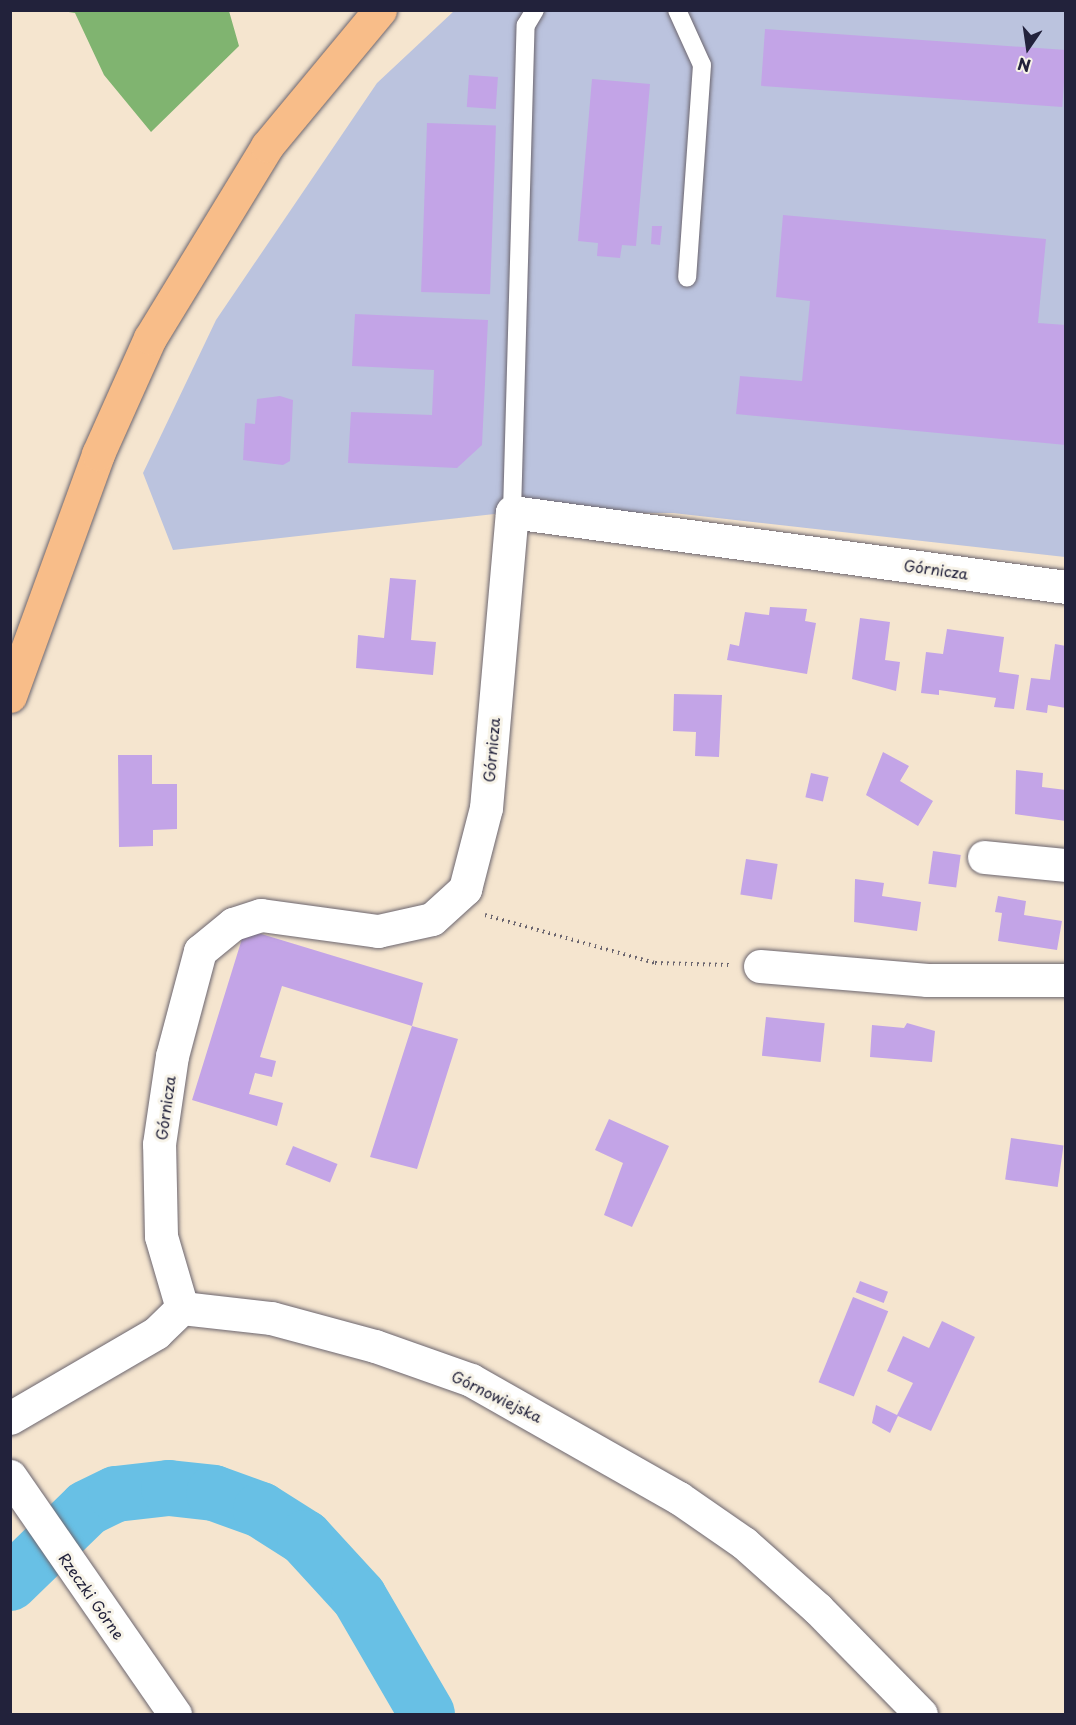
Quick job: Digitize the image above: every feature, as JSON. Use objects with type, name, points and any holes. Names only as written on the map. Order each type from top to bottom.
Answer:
[{"type":"main road","points":[[10,696],[98,454],[150,338],[267,146],[380,10]]},
{"type":"street","name":"Górnicza","points":[[182,1308],[161,1236],[159,1144],[172,1056],[200,951],[233,924],[261,915],[378,931],[432,919],[465,889],[480,847],[512,512],[1065,587]]},
{"type":"street","points":[[984,857],[1065,865]]},
{"type":"street","points":[[759,966],[927,980],[1065,980]]},
{"type":"street","points":[[10,1418],[156,1333],[182,1308]]},
{"type":"street","name":"Górnowiejska","points":[[182,1308],[271,1318],[375,1346],[471,1380],[578,1436],[744,1543],[818,1609],[921,1714]]},
{"type":"street","name":"Rzeczki Górne","points":[[10,1476],[78,1578],[175,1714]]},
{"type":"lane","points":[[512,512],[526,25],[535,10]]},
{"type":"lane","points":[[677,10],[702,65],[687,277]]},
{"type":"path","points":[[432,919],[475,913],[541,927],[655,963],[759,966]]},
{"type":"shaded area","points":[[454,11],[1065,11],[1065,557],[673,513],[512,512],[173,550],[143,473],[216,320],[377,83]]},
{"type":"green space","points":[[62,11],[229,11],[239,46],[151,132],[104,75],[75,13]]},
{"type":"building","points":[[765,29],[1066,50],[1062,107],[761,86]]},
{"type":"building","points":[[469,75],[498,77],[496,109],[467,107]]},
{"type":"building","points":[[592,79],[650,84],[636,246],[622,245],[620,258],[597,256],[598,243],[578,241]]},
{"type":"building","points":[[427,123],[496,125],[490,294],[421,292]]},
{"type":"building","points":[[783,215],[1046,239],[1038,323],[1066,325],[1066,445],[736,414],[740,376],[802,381],[810,301],[776,297]]},
{"type":"building","points":[[652,226],[662,226],[660,245],[651,244]]},
{"type":"building","points":[[355,314],[488,320],[482,445],[457,468],[348,463],[351,412],[432,415],[434,370],[352,366]]},
{"type":"building","points":[[280,396],[293,400],[290,461],[283,465],[243,460],[245,423],[255,424],[257,399]]},
{"type":"building","points":[[390,578],[416,580],[411,640],[436,642],[433,675],[356,668],[358,635],[384,638]]},
{"type":"building","points":[[770,607],[807,609],[805,621],[816,623],[807,674],[727,660],[730,644],[739,646],[745,612],[769,615]]},
{"type":"building","points":[[860,618],[890,622],[885,660],[900,662],[896,691],[852,679]]},
{"type":"building","points":[[947,629],[1004,637],[999,672],[1019,675],[1014,709],[994,707],[996,698],[939,690],[939,695],[921,693],[926,652],[943,654]]},
{"type":"building","points":[[1055,644],[1066,646],[1066,708],[1048,705],[1047,713],[1026,710],[1031,678],[1050,680]]},
{"type":"building","points":[[674,694],[722,695],[719,757],[695,756],[696,732],[673,731]]},
{"type":"building","points":[[883,752],[909,766],[900,781],[933,801],[918,826],[866,795]]},
{"type":"building","points":[[118,755],[152,755],[152,784],[177,784],[177,829],[153,830],[153,846],[119,847]]},
{"type":"building","points":[[1016,770],[1043,773],[1042,787],[1066,790],[1066,821],[1015,814]]},
{"type":"building","points":[[811,773],[829,777],[823,801],[805,797]]},
{"type":"building","points":[[933,851],[961,855],[956,888],[928,884]]},
{"type":"building","points":[[746,859],[778,864],[772,900],[740,895]]},
{"type":"building","points":[[855,879],[884,883],[882,896],[921,902],[917,931],[854,922]]},
{"type":"building","points":[[998,896],[1026,901],[1024,915],[1062,921],[1057,950],[998,941],[1002,913],[995,912]]},
{"type":"building","points":[[245,929],[423,983],[412,1026],[282,986],[260,1057],[276,1061],[272,1077],[255,1073],[249,1094],[283,1103],[277,1126],[192,1100]]},
{"type":"building","points":[[766,1017],[825,1023],[821,1062],[762,1056]]},
{"type":"building","points":[[907,1023],[935,1031],[932,1062],[870,1057],[872,1025],[904,1028]]},
{"type":"building","points":[[412,1026],[458,1039],[417,1169],[370,1157]]},
{"type":"building","points":[[609,1119],[669,1146],[632,1227],[604,1215],[623,1163],[595,1150]]},
{"type":"building","points":[[1011,1138],[1063,1145],[1058,1187],[1005,1180]]},
{"type":"building","points":[[293,1146],[338,1164],[330,1183],[286,1165]]},
{"type":"building","points":[[860,1281],[888,1292],[884,1303],[856,1292]]},
{"type":"building","points":[[853,1297],[888,1311],[854,1397],[819,1382]]},
{"type":"building","points":[[942,1321],[975,1337],[931,1431],[898,1416],[890,1433],[872,1423],[876,1405],[897,1415],[913,1383],[887,1371],[903,1336],[929,1348]]},
{"type":"waterway","points":[[10,1583],[87,1508],[116,1494],[169,1488],[214,1493],[261,1510],[305,1538],[359,1597],[427,1714]]}]
